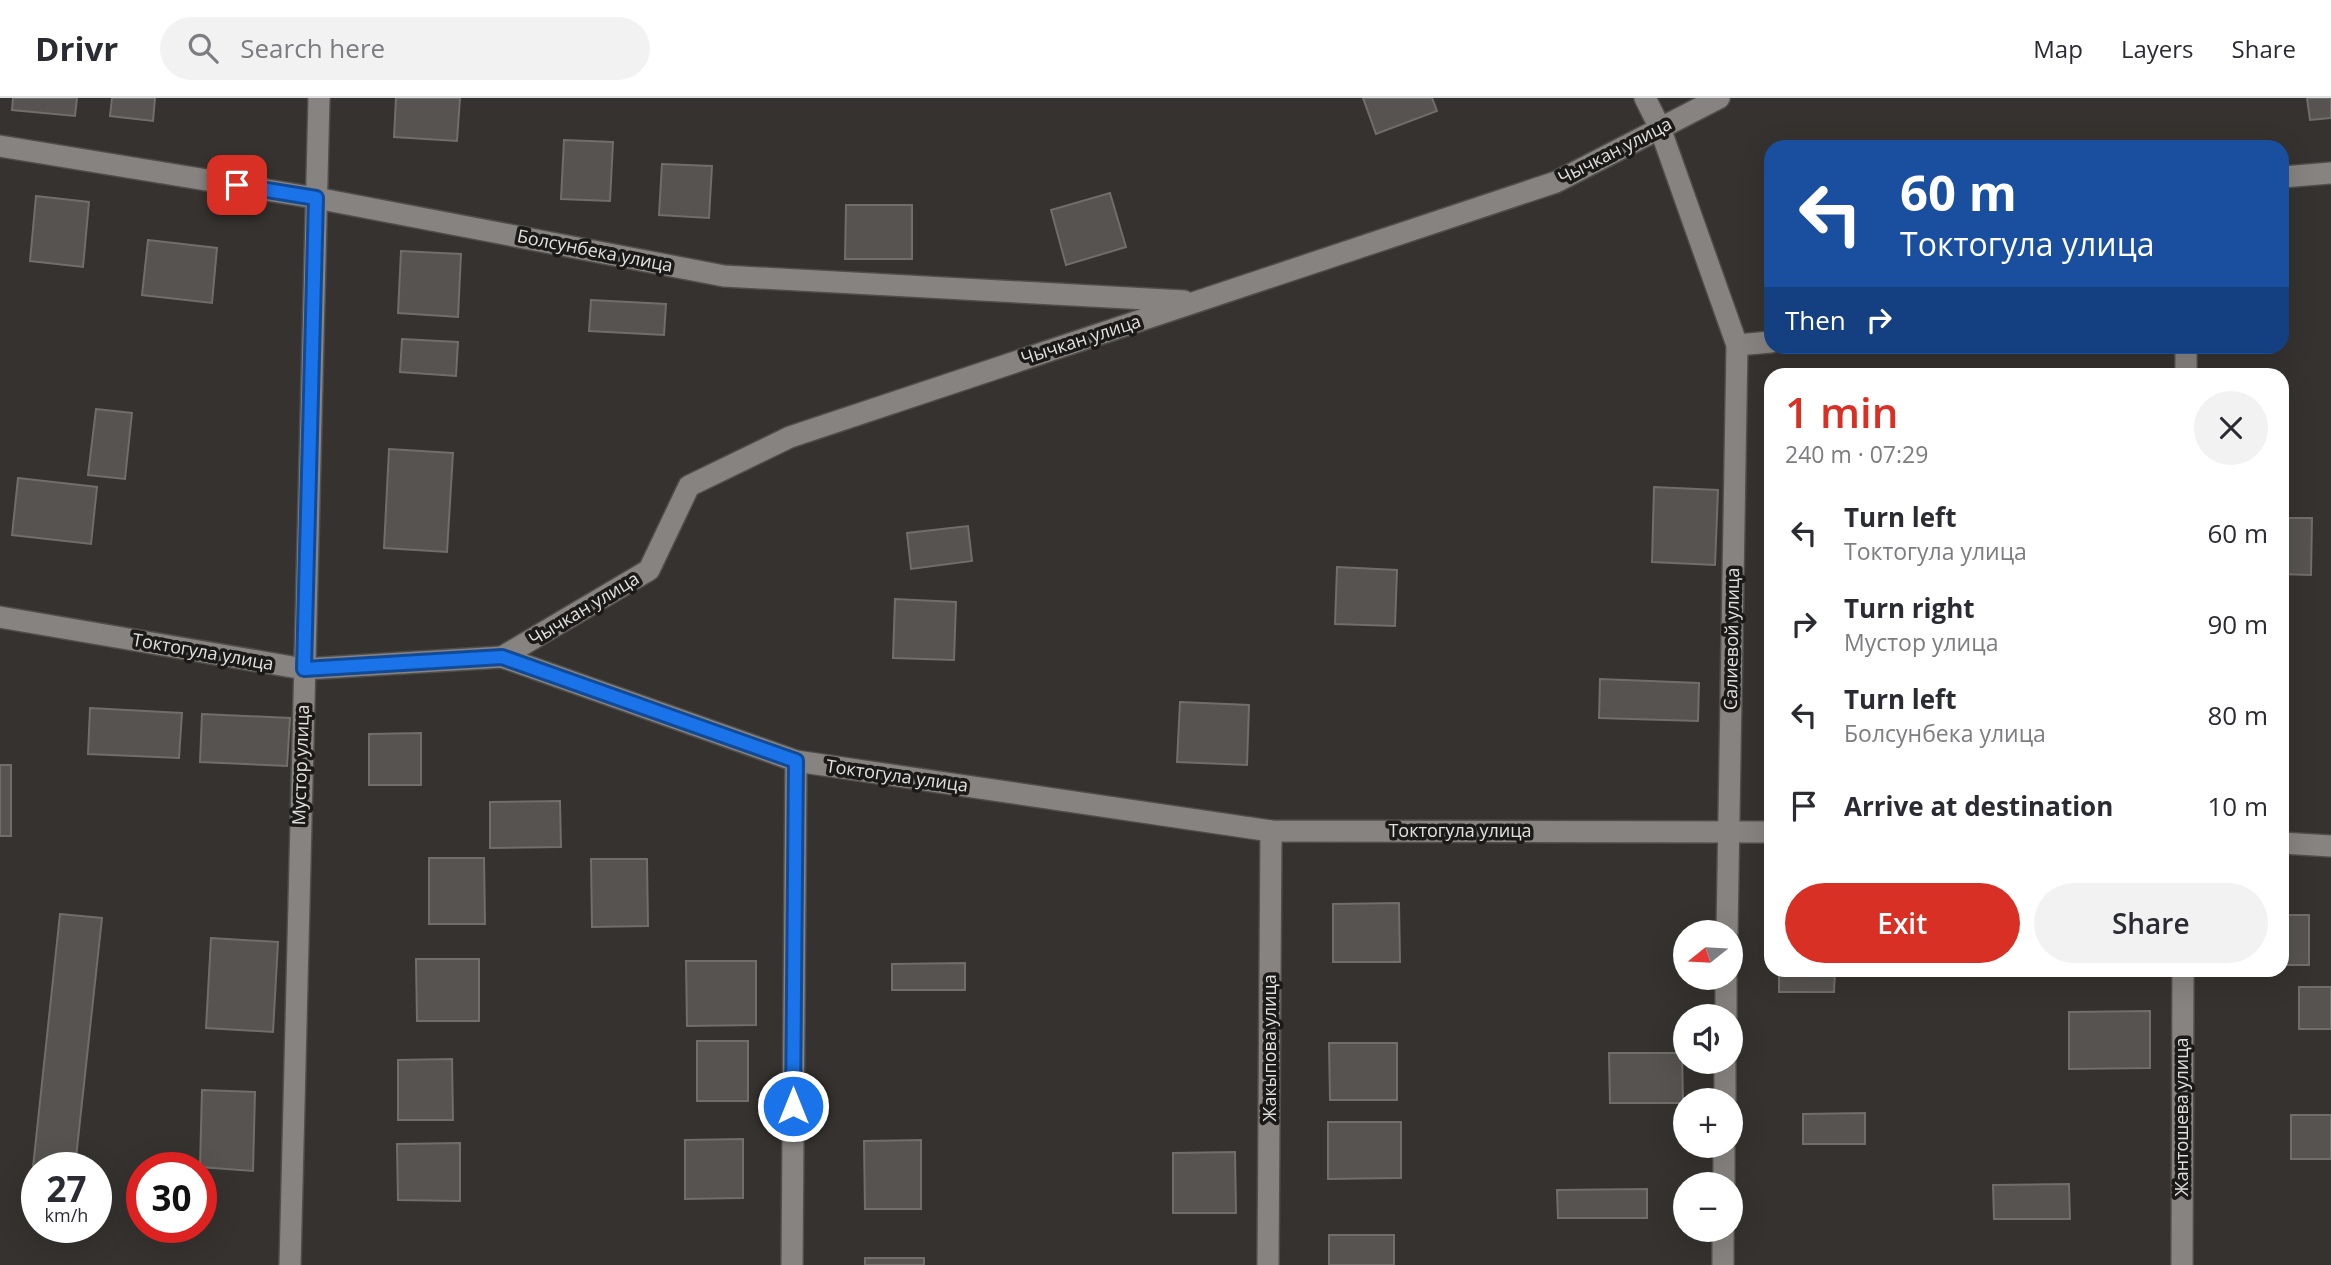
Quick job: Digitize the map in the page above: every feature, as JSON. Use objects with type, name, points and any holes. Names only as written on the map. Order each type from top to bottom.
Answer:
[{"type":"street","name":"Мустор улица","points":[[290,1265],[319,98]]},
{"type":"street","points":[[1645,98],[1660,128],[1737,345],[1764,343]]},
{"type":"street","name":"Чычкан улица","points":[[502,657],[649,570],[689,486],[790,437],[1556,182],[1719,98]]},
{"type":"street","name":"Болсунбека улица","points":[[0,146],[316,198],[724,276],[1196,301]]},
{"type":"street","points":[[2289,176],[2331,173]]},
{"type":"street","name":"Салиевой улица","points":[[1727,920],[1737,345]]},
{"type":"street","name":"Токтогула улица","points":[[0,617],[304,669],[502,657],[796,761],[1271,831],[1764,832]]},
{"type":"street","points":[[792,1265],[796,761]]},
{"type":"street","name":"Жакыпова улица","points":[[1268,1265],[1271,831]]},
{"type":"street","points":[[2289,843],[2331,846]]},
{"type":"street","name":"Жантошева улица","points":[[2182,1265],[2183,977]]},
{"type":"street","points":[[1723,1242],[1723,1265]]},
{"type":"building","points":[[13,98],[77,98],[75,116],[12,110]]},
{"type":"building","points":[[112,98],[155,98],[153,121],[110,116]]},
{"type":"building","points":[[396,98],[460,98],[457,141],[394,137]]},
{"type":"building","points":[[1363,98],[1432,98],[1437,111],[1376,134]]},
{"type":"building","points":[[2307,98],[2331,98],[2331,118],[2310,120]]},
{"type":"building","points":[[564,140],[613,142],[610,201],[561,199]]},
{"type":"building","points":[[662,164],[712,166],[709,218],[659,215]]},
{"type":"building","points":[[1110,193],[1126,247],[1066,265],[1051,210]]},
{"type":"building","points":[[36,196],[89,202],[83,267],[30,261]]},
{"type":"building","points":[[846,205],[912,205],[912,259],[845,259]]},
{"type":"building","points":[[148,240],[217,248],[212,303],[142,295]]},
{"type":"building","points":[[401,251],[461,254],[458,317],[398,313]]},
{"type":"building","points":[[591,300],[666,304],[664,335],[589,331]]},
{"type":"building","points":[[402,339],[458,342],[456,376],[400,372]]},
{"type":"building","points":[[96,409],[132,413],[125,479],[88,475]]},
{"type":"building","points":[[389,449],[453,453],[447,552],[384,548]]},
{"type":"building","points":[[18,478],[97,487],[91,544],[12,535]]},
{"type":"building","points":[[1654,487],[1718,490],[1715,565],[1652,562]]},
{"type":"building","points":[[2289,518],[2312,518],[2311,575],[2289,574]]},
{"type":"building","points":[[968,526],[972,561],[911,569],[907,533]]},
{"type":"building","points":[[1337,567],[1397,570],[1395,626],[1335,624]]},
{"type":"building","points":[[895,599],[956,602],[954,660],[893,658]]},
{"type":"building","points":[[1600,679],[1699,683],[1698,721],[1599,718]]},
{"type":"building","points":[[1180,702],[1249,705],[1247,765],[1177,762]]},
{"type":"building","points":[[90,708],[182,713],[179,758],[88,754]]},
{"type":"building","points":[[202,714],[290,718],[287,766],[200,762]]},
{"type":"building","points":[[421,733],[421,785],[369,785],[369,734]]},
{"type":"building","points":[[0,765],[11,765],[11,836],[0,836]]},
{"type":"building","points":[[560,801],[561,847],[490,848],[490,802]]},
{"type":"building","points":[[429,858],[484,858],[485,924],[429,924]]},
{"type":"building","points":[[591,859],[647,859],[648,926],[592,927]]},
{"type":"building","points":[[1399,903],[1400,962],[1333,962],[1333,904]]},
{"type":"building","points":[[60,914],[102,918],[77,1152],[35,1152]]},
{"type":"building","points":[[2289,915],[2309,915],[2309,965],[2289,965]]},
{"type":"building","points":[[211,938],[278,942],[273,1032],[206,1028]]},
{"type":"building","points":[[416,959],[479,959],[479,1021],[417,1021]]},
{"type":"building","points":[[686,961],[756,961],[756,1025],[687,1026]]},
{"type":"building","points":[[965,963],[965,990],[892,990],[892,964]]},
{"type":"building","points":[[1779,977],[1835,977],[1834,992],[1779,992]]},
{"type":"building","points":[[2299,987],[2331,987],[2331,1029],[2299,1029]]},
{"type":"building","points":[[2150,1011],[2150,1068],[2069,1069],[2069,1012]]},
{"type":"building","points":[[697,1041],[748,1041],[748,1101],[697,1101]]},
{"type":"building","points":[[1329,1043],[1397,1043],[1397,1100],[1330,1100]]},
{"type":"building","points":[[1609,1053],[1673,1053],[1673,1074],[1682,1074],[1683,1088],[1673,1088],[1673,1103],[1610,1103]]},
{"type":"building","points":[[452,1059],[453,1120],[398,1120],[398,1060]]},
{"type":"building","points":[[202,1090],[255,1092],[253,1171],[217,1168],[217,1152],[200,1152]]},
{"type":"building","points":[[1865,1113],[1865,1144],[1803,1144],[1803,1114]]},
{"type":"building","points":[[2291,1115],[2331,1115],[2331,1159],[2291,1159]]},
{"type":"building","points":[[1328,1122],[1401,1122],[1401,1178],[1328,1179]]},
{"type":"building","points":[[743,1139],[743,1198],[685,1199],[685,1140]]},
{"type":"building","points":[[921,1140],[921,1209],[865,1209],[864,1141]]},
{"type":"building","points":[[460,1143],[460,1201],[398,1200],[397,1144]]},
{"type":"building","points":[[1235,1152],[1236,1213],[1173,1213],[1173,1153]]},
{"type":"building","points":[[2069,1184],[2070,1219],[1994,1219],[1993,1185]]},
{"type":"building","points":[[1647,1189],[1647,1218],[1558,1218],[1557,1190]]},
{"type":"building","points":[[1329,1235],[1394,1235],[1394,1265],[1329,1265]]},
{"type":"building","points":[[865,1258],[924,1258],[924,1265],[865,1265]]},
{"type":"route","points":[[237,185],[316,198],[304,669],[502,657],[796,761],[793,1106]]}]
